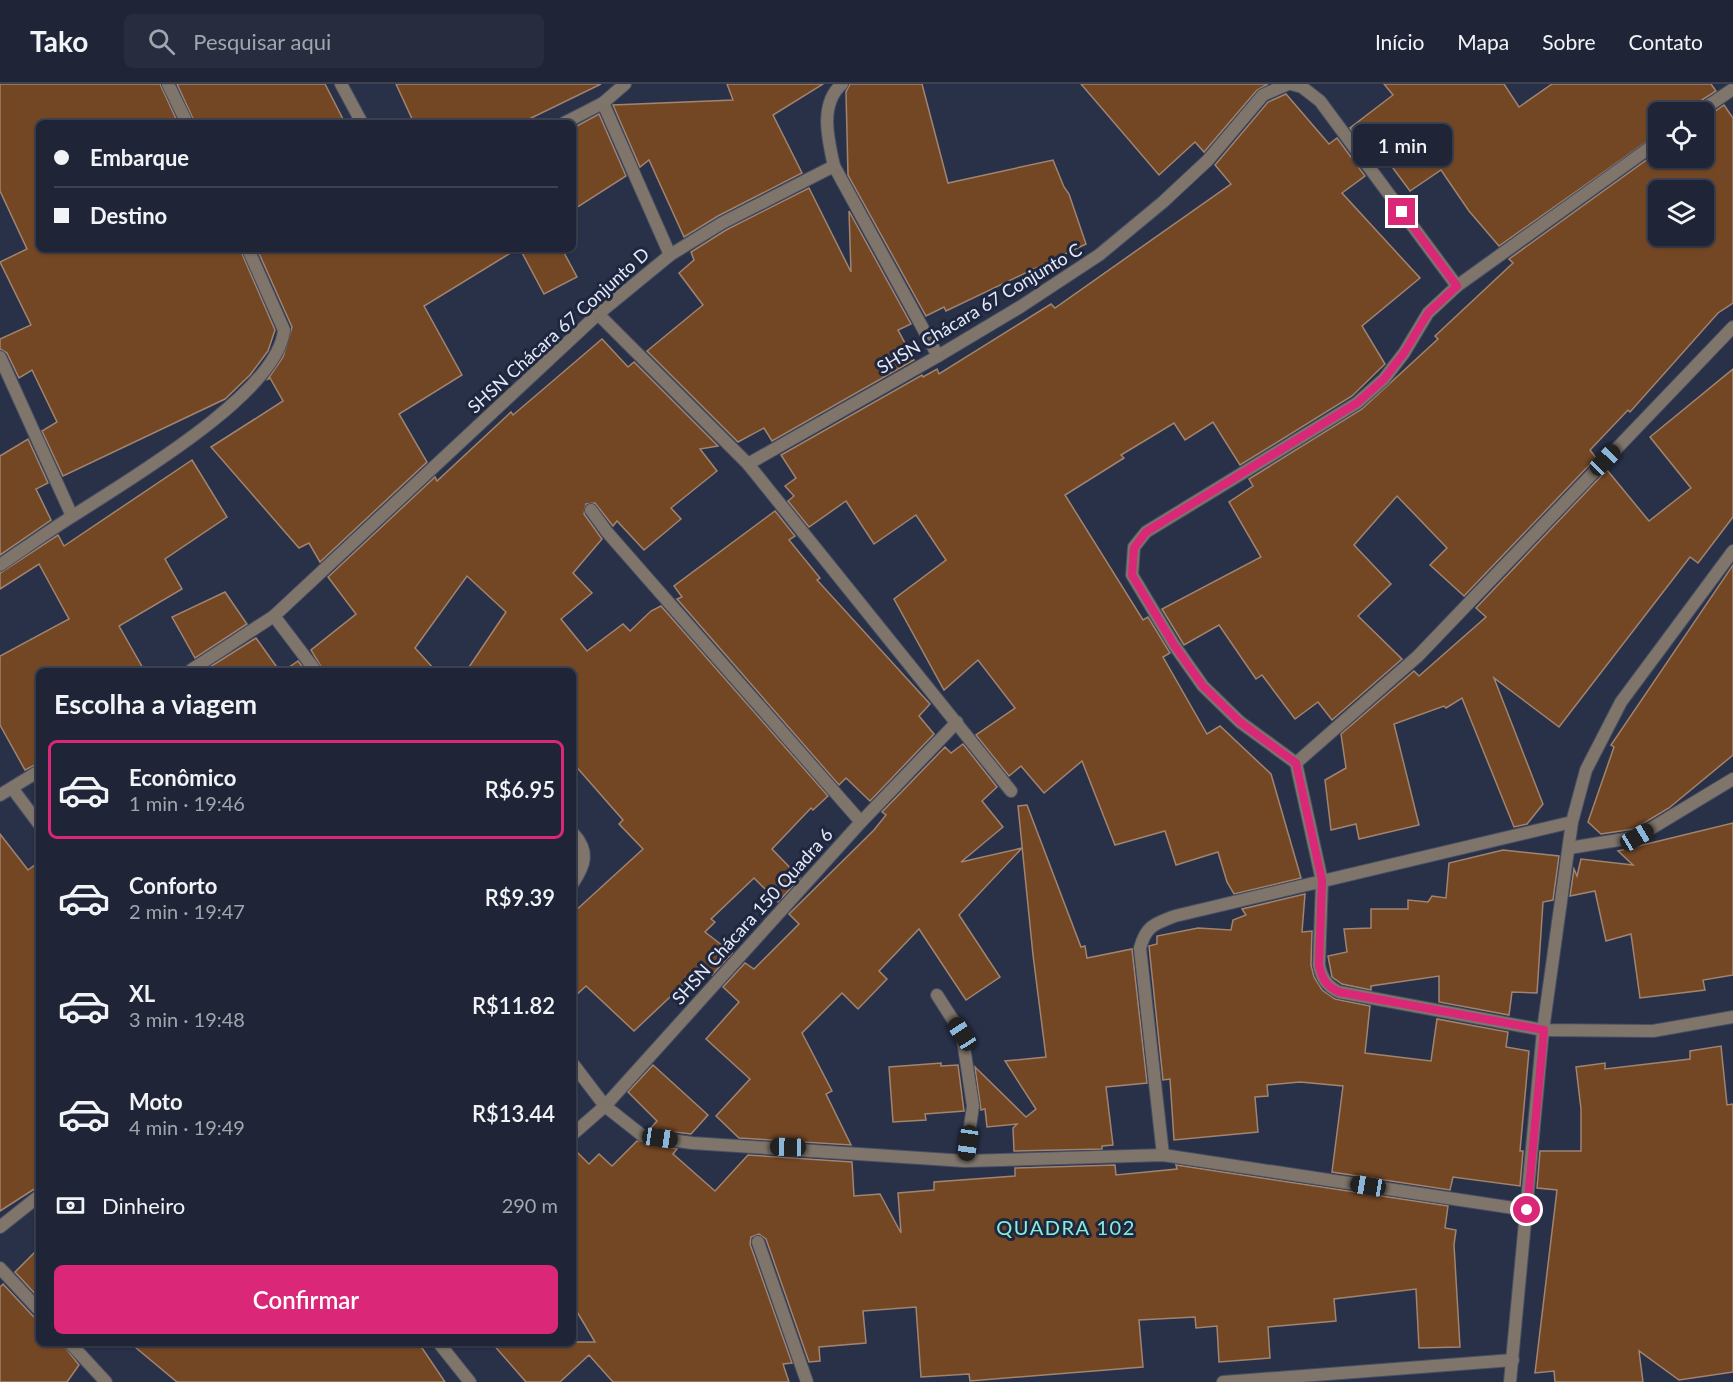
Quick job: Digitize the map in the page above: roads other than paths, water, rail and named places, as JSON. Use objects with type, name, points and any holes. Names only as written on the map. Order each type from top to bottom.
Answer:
[{"type":"street","points":[[168,84],[186,120]]},
{"type":"street","points":[[341,84],[360,120]]},
{"type":"street","points":[[570,120],[603,103],[625,84]]},
{"type":"street","points":[[842,84],[835,90],[829,105],[827,132],[834,166],[938,356]]},
{"type":"street","name":"SHSN Chácara 67 Conjunto C","points":[[748,464],[938,356],[1099,255],[1163,202],[1208,160],[1263,95],[1289,84],[1302,87],[1320,101],[1457,286]]},
{"type":"street","points":[[1714,102],[1733,88]]},
{"type":"street","points":[[603,103],[670,255]]},
{"type":"street","points":[[1648,149],[1457,286],[1428,313],[1404,353],[1384,379],[1357,403],[1146,532],[1134,548],[1132,575],[1174,645],[1203,686],[1240,722],[1296,763],[1322,880],[1319,965],[1322,978],[1329,987],[1339,992],[1544,1030],[1653,1031],[1733,1017]]},
{"type":"street","name":"SHSN Chácara 67 Conjunto D","points":[[194,668],[274,616],[597,314],[670,255],[722,223],[834,166]]},
{"type":"street","points":[[0,565],[176,449],[234,402],[269,365],[283,342],[284,330],[249,252]]},
{"type":"street","points":[[597,314],[748,464],[1011,791]]},
{"type":"street","points":[[1296,763],[1419,656],[1733,327]]},
{"type":"street","points":[[0,357],[72,516]]},
{"type":"street","points":[[591,510],[615,541],[861,822]]},
{"type":"street","points":[[1510,1382],[1544,1030],[1572,822],[1586,770],[1621,702],[1733,550]]},
{"type":"street","points":[[274,616],[313,668]]},
{"type":"street","name":"SHSN Chácara 150 Quadra 6","points":[[576,1131],[605,1106],[861,822],[957,722]]},
{"type":"street","points":[[0,795],[36,773]]},
{"type":"street","points":[[1569,848],[1637,837],[1733,779]]},
{"type":"street","points":[[12,789],[36,820]]},
{"type":"street","points":[[1162,1155],[1140,948],[1144,933],[1155,924],[1174,916],[1572,822]]},
{"type":"street","points":[[576,838],[585,851],[584,865],[576,879]]},
{"type":"street","points":[[937,995],[962,1034],[973,1106],[965,1161]]},
{"type":"street","points":[[576,1068],[605,1106],[644,1136],[692,1143],[965,1161],[1162,1155],[1527,1210]]},
{"type":"street","points":[[0,1227],[36,1198]]},
{"type":"street","points":[[758,1242],[807,1382]]},
{"type":"street","points":[[0,1268],[36,1307]]},
{"type":"street","points":[[73,1346],[106,1382]]},
{"type":"street","points":[[441,1346],[470,1382]]},
{"type":"street","points":[[1223,1382],[1513,1360]]},
{"type":"district","name":"QUADRA 102","points":[[1066,1227]]}]
